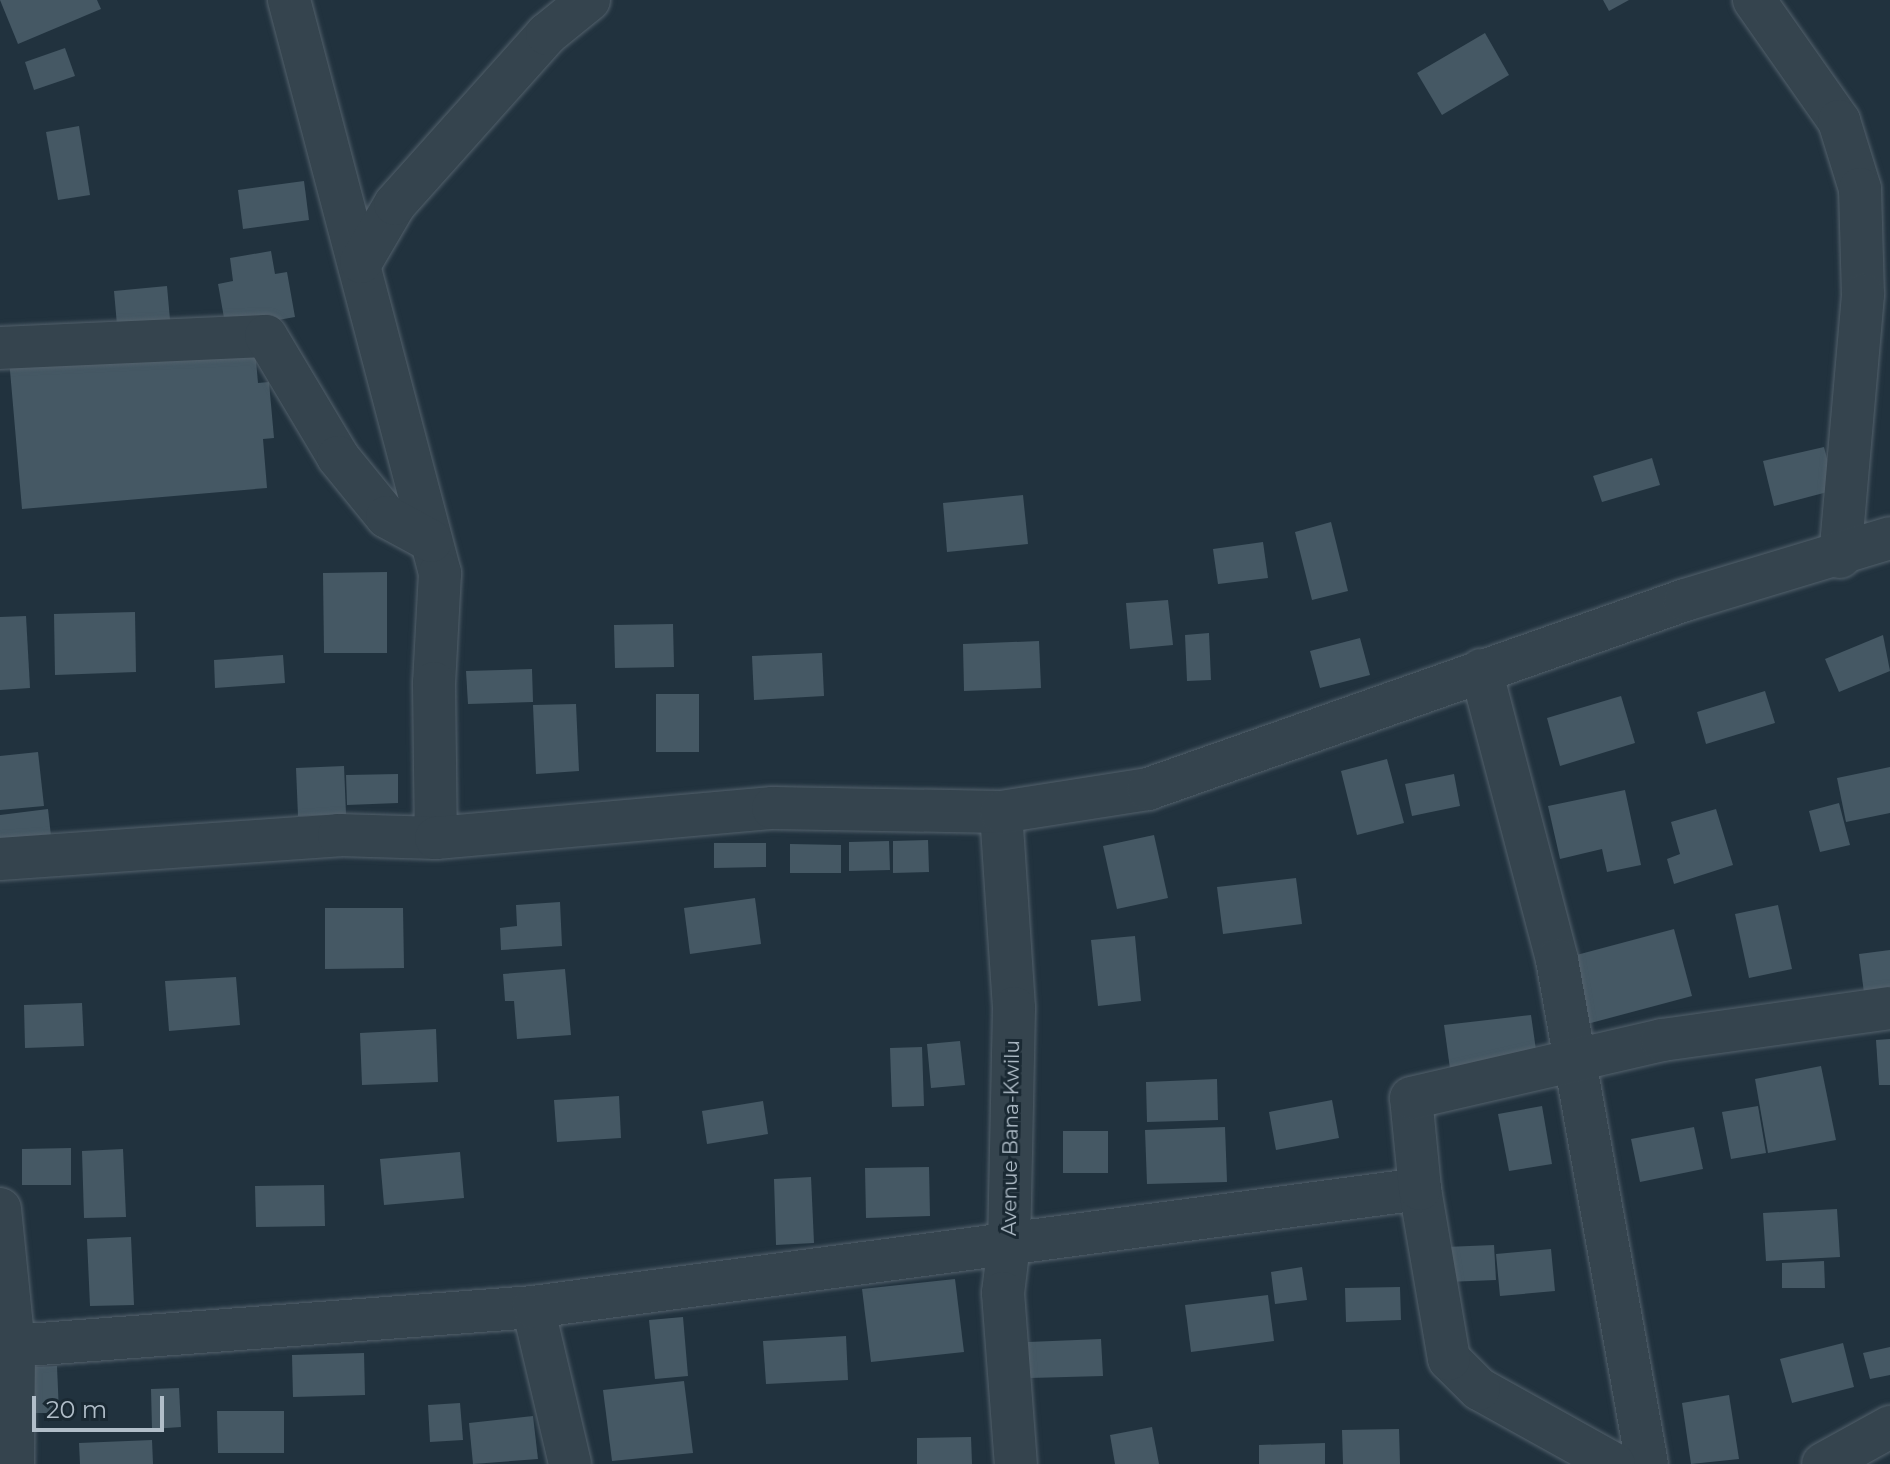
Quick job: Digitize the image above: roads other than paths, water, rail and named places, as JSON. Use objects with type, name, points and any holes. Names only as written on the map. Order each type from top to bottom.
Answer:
[{"type":"street","points":[[289,0],[361,262],[440,573],[434,683],[436,838]]},
{"type":"street","points":[[361,262],[395,204],[547,34],[589,0]]},
{"type":"street","points":[[1754,0],[1839,121],[1860,189],[1863,295],[1840,557]]},
{"type":"street","points":[[0,348],[266,336],[338,457],[387,517],[431,541]]},
{"type":"street","points":[[0,859],[339,835],[436,838],[773,808],[1001,812],[1148,789],[1685,600],[1840,557],[1890,538]]},
{"type":"street","points":[[1481,670],[1557,960],[1647,1464]]},
{"type":"street","name":"Avenue Bana-Kwilu","points":[[1001,812],[1014,1008],[1009,1244],[1003,1293],[1016,1464]]},
{"type":"street","points":[[1614,1464],[1479,1389],[1449,1359],[1420,1189],[1411,1098],[1576,1064],[1662,1040],[1890,1008]]},
{"type":"street","points":[[7,1347],[533,1307],[1420,1189]]},
{"type":"street","points":[[0,1209],[13,1464]]},
{"type":"street","points":[[533,1307],[570,1464]]},
{"type":"street","points":[[1823,1464],[1890,1427]]}]
